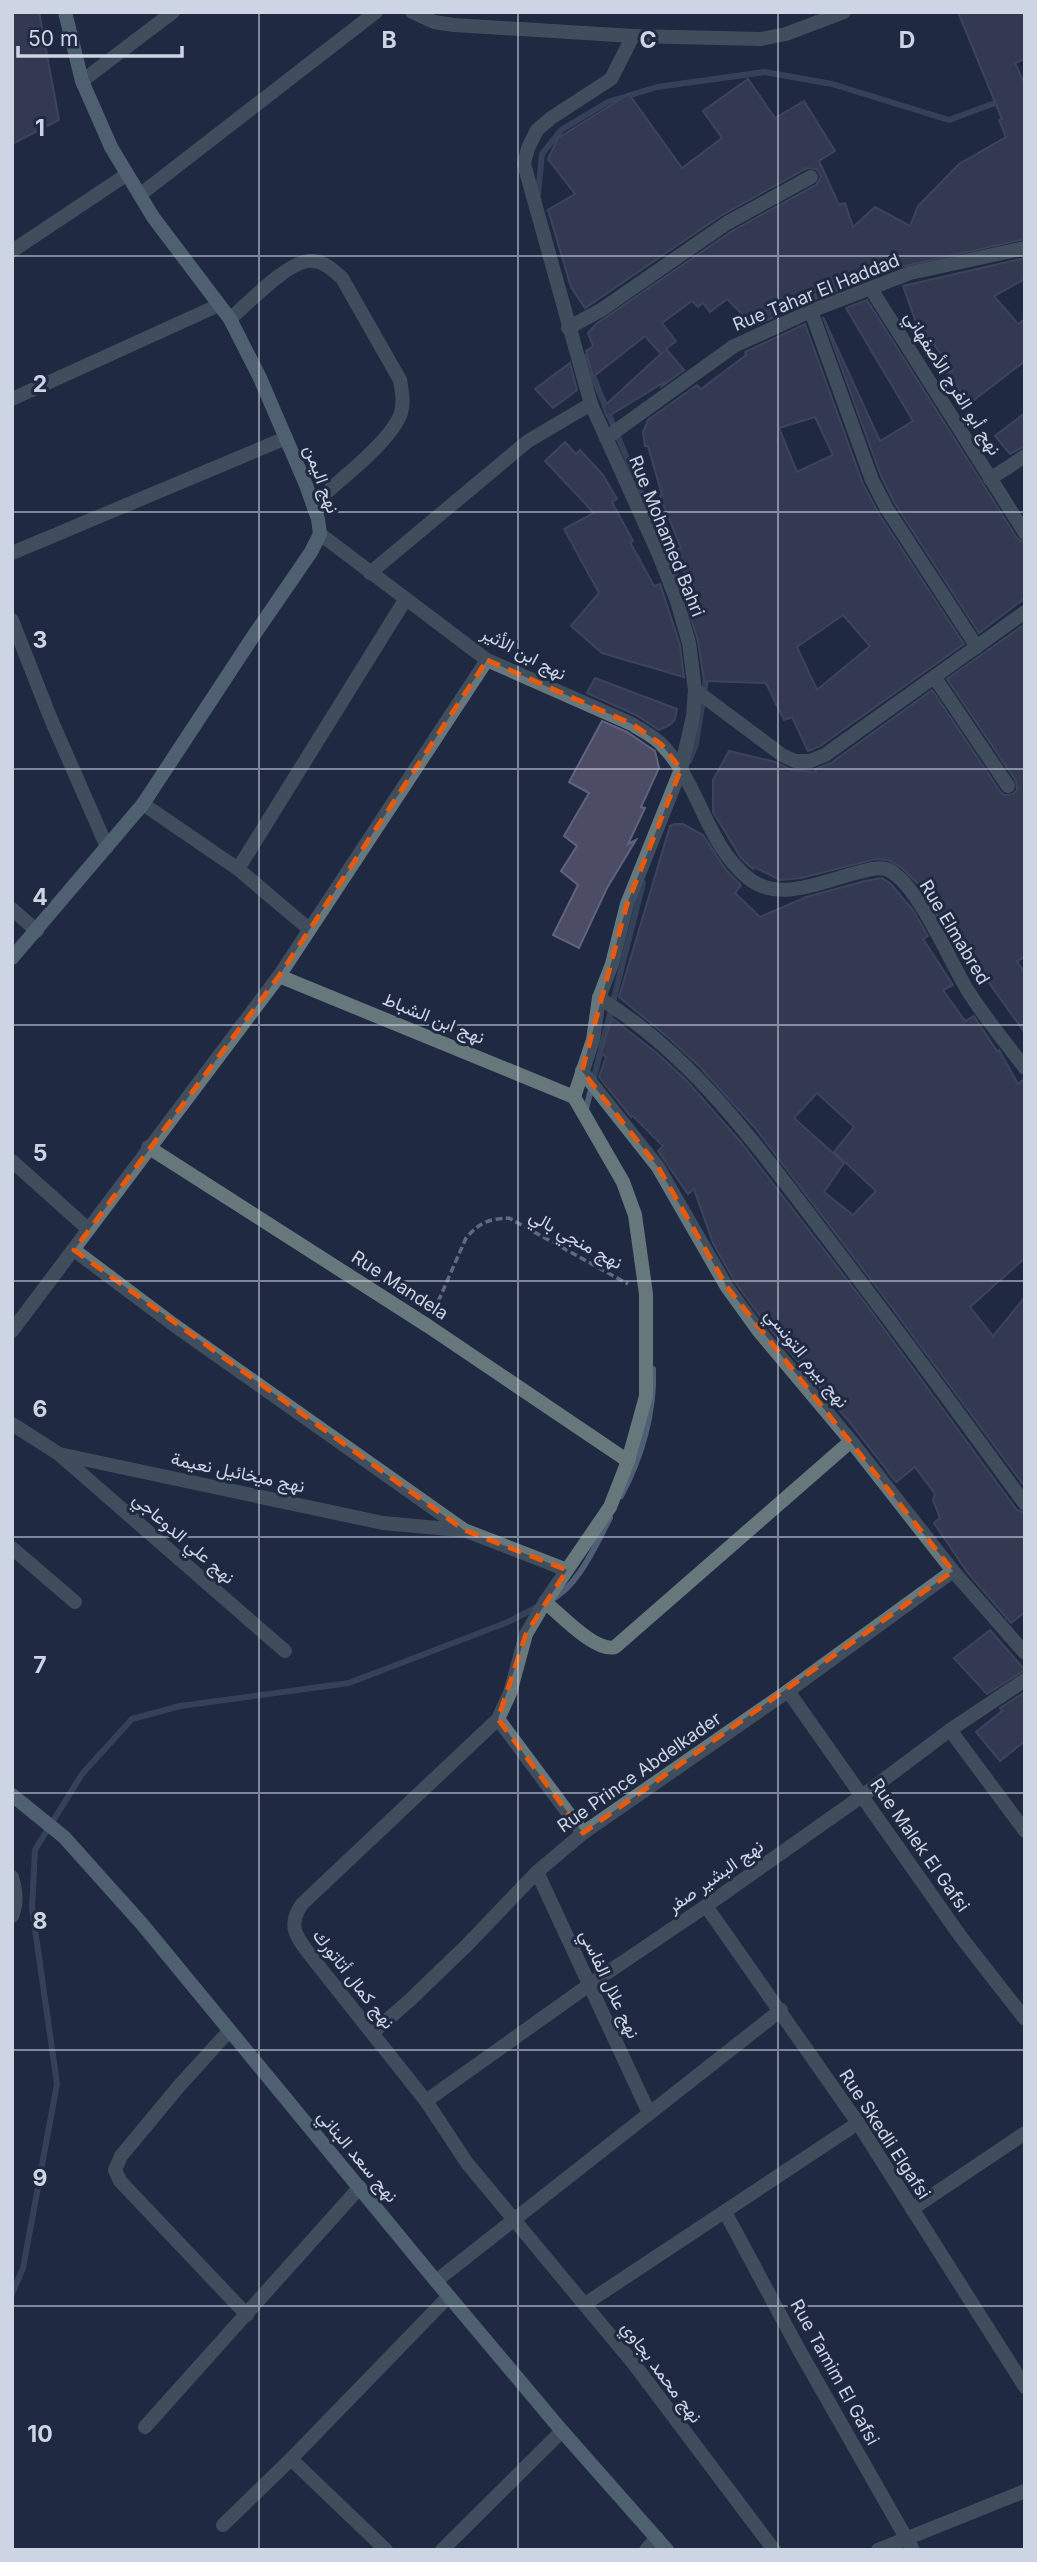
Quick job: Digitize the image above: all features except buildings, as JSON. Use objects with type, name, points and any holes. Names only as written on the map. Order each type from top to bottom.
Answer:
[{"type":"street","name":"نهج اليمن","points":[[12,958],[143,804],[311,552],[320,534],[313,504],[286,438],[230,318],[153,217],[141,194],[126,175],[82,81],[65,12]]},
{"type":"street","points":[[82,81],[173,12]]},
{"type":"street","points":[[141,194],[376,12]]},
{"type":"street","points":[[412,12],[434,22],[454,25],[633,36],[761,38],[786,34],[844,12]]},
{"type":"street","name":"Rue Mohamed Bahri","points":[[574,1097],[593,1040],[599,998],[612,964],[627,904],[681,769],[693,716],[695,690],[690,643],[677,601],[591,404],[525,172],[525,156],[537,130],[611,79],[633,36]]},
{"type":"street","points":[[12,251],[126,175]]},
{"type":"street","points":[[569,328],[601,310],[727,223],[811,177]]},
{"type":"street","name":"Rue Tahar El Haddad","points":[[606,438],[734,346],[811,311],[909,273],[1025,248]]},
{"type":"street","points":[[230,318],[293,265],[317,261],[342,278],[400,380],[402,406],[391,430],[354,469],[313,504]]},
{"type":"street","name":"نهج أبو الفرج الأصفهاني","points":[[871,289],[1025,533]]},
{"type":"street","points":[[12,399],[219,305]]},
{"type":"street","points":[[811,311],[872,480],[887,509],[977,647]]},
{"type":"street","points":[[370,573],[528,441],[591,404]]},
{"type":"street","points":[[12,553],[286,438]]},
{"type":"street","points":[[990,480],[1025,456]]},
{"type":"street","name":"نهج ابن الأثير","points":[[320,534],[487,660],[632,724],[661,744],[681,769]]},
{"type":"street","points":[[238,869],[405,600]]},
{"type":"street","points":[[695,690],[782,755],[795,761],[810,761],[825,755],[858,733],[1025,612]]},
{"type":"street","points":[[12,621],[50,717],[107,847]]},
{"type":"street","points":[[12,1331],[279,976],[487,660]]},
{"type":"street","points":[[934,678],[1008,786]]},
{"type":"street","name":"Rue Elmabred","points":[[681,769],[712,835],[734,864],[748,878],[764,888],[780,891],[795,889],[870,870],[886,869],[896,876],[916,898],[968,992],[1025,1068]]},
{"type":"street","points":[[143,804],[238,869],[309,929]]},
{"type":"street","points":[[12,909],[37,930]]},
{"type":"street","name":"نهج ابن الشباط","points":[[279,976],[574,1097]]},
{"type":"street","points":[[599,998],[630,1017],[687,1066],[728,1109],[909,1344],[1025,1504]]},
{"type":"street","name":"نهج بيرم التونسي","points":[[582,1071],[658,1167],[727,1287],[791,1371],[851,1441],[953,1571],[1023,1646]]},
{"type":"street","points":[[574,1097],[623,1182],[638,1229],[646,1294],[646,1396],[628,1461],[610,1507],[526,1634],[510,1693],[498,1719],[583,1833]]},
{"type":"street","name":"Rue Mandela","points":[[148,1147],[428,1325],[628,1461]]},
{"type":"street","points":[[12,1161],[88,1229]]},
{"type":"street","points":[[74,1250],[197,1341],[464,1530],[567,1570]]},
{"type":"street","name":"نهج ميخائيل نعيمة","points":[[12,1424],[58,1454],[383,1523],[464,1530]]},
{"type":"street","points":[[545,1602],[596,1645],[609,1649],[615,1647],[851,1441]]},
{"type":"street","name":"نهج علي الدوعاجي","points":[[58,1454],[285,1651]]},
{"type":"street","points":[[12,1548],[75,1602]]},
{"type":"street","name":"Rue Prince Abdelkader","points":[[372,2033],[466,1947],[537,1872],[583,1833],[788,1691],[953,1571]]},
{"type":"street","name":"نهج البشير صفر","points":[[426,2101],[862,1796],[950,1730],[1025,1680]]},
{"type":"street","name":"Rue Malek El Gafsi","points":[[788,1691],[961,1937],[1025,2019]]},
{"type":"street","name":"نهج كمال أتاتورك","points":[[498,1719],[302,1904],[294,1915],[293,1927],[298,1939],[426,2101],[467,2163],[516,2220]]},
{"type":"street","points":[[950,1730],[1025,1830]]},
{"type":"street","name":"نهج سعد البناني","points":[[12,1795],[64,1837],[142,1924],[436,2281],[562,2431],[667,2550]]},
{"type":"street","name":"نهج علال الفاسي","points":[[537,1872],[649,2113]]},
{"type":"street","points":[[12,1877],[16,1890],[12,1916]]},
{"type":"street","name":"Rue Skedli Elgafsi","points":[[706,1906],[858,2123],[1025,2387]]},
{"type":"street","points":[[436,2281],[780,2010]]},
{"type":"street","points":[[229,2031],[171,2095],[121,2156],[115,2170],[120,2181],[247,2315]]},
{"type":"street","points":[[584,2304],[858,2123]]},
{"type":"street","points":[[912,2209],[1025,2133]]},
{"type":"street","points":[[145,2427],[360,2187]]},
{"type":"street","name":"Rue Tamim El Gafsi","points":[[725,2212],[798,2348],[910,2544]]},
{"type":"street","name":"نهج محمد بجاوي","points":[[516,2220],[634,2364],[774,2550]]},
{"type":"street","points":[[223,2525],[449,2296]]},
{"type":"street","points":[[442,2550],[562,2431]]},
{"type":"street","points":[[291,2459],[386,2550]]},
{"type":"street","points":[[878,2550],[910,2544],[1025,2491]]},
{"type":"street","points":[[646,2550],[657,2538]]},
{"type":"path","name":"نهج منجي بالي","points":[[428,1325],[466,1238],[490,1219],[509,1218],[646,1294]]},
{"type":"highlighted area","points":[[487,660],[632,724],[661,744],[681,769],[627,904],[582,1071],[658,1167],[727,1287],[953,1571],[583,1833],[498,1719],[526,1634],[567,1570],[464,1530],[74,1250],[279,976]]},
{"type":"waterway","points":[[538,195],[542,154],[561,130],[608,102],[657,87],[765,72],[832,84],[949,120],[1003,100]]},
{"type":"waterway","points":[[585,357],[688,606]]},
{"type":"waterway","points":[[689,761],[696,744],[707,673]]},
{"type":"waterway","points":[[586,1109],[643,883]]},
{"type":"waterway","points":[[621,1496],[635,1467],[645,1435],[652,1402],[653,1369]]},
{"type":"waterway","points":[[549,1601],[559,1595],[577,1576],[610,1518]]},
{"type":"waterway","points":[[12,2294],[23,2268],[57,2084],[32,1908],[35,1850],[82,1774],[132,1719],[180,1706],[349,1683],[508,1622],[539,1606]]}]
